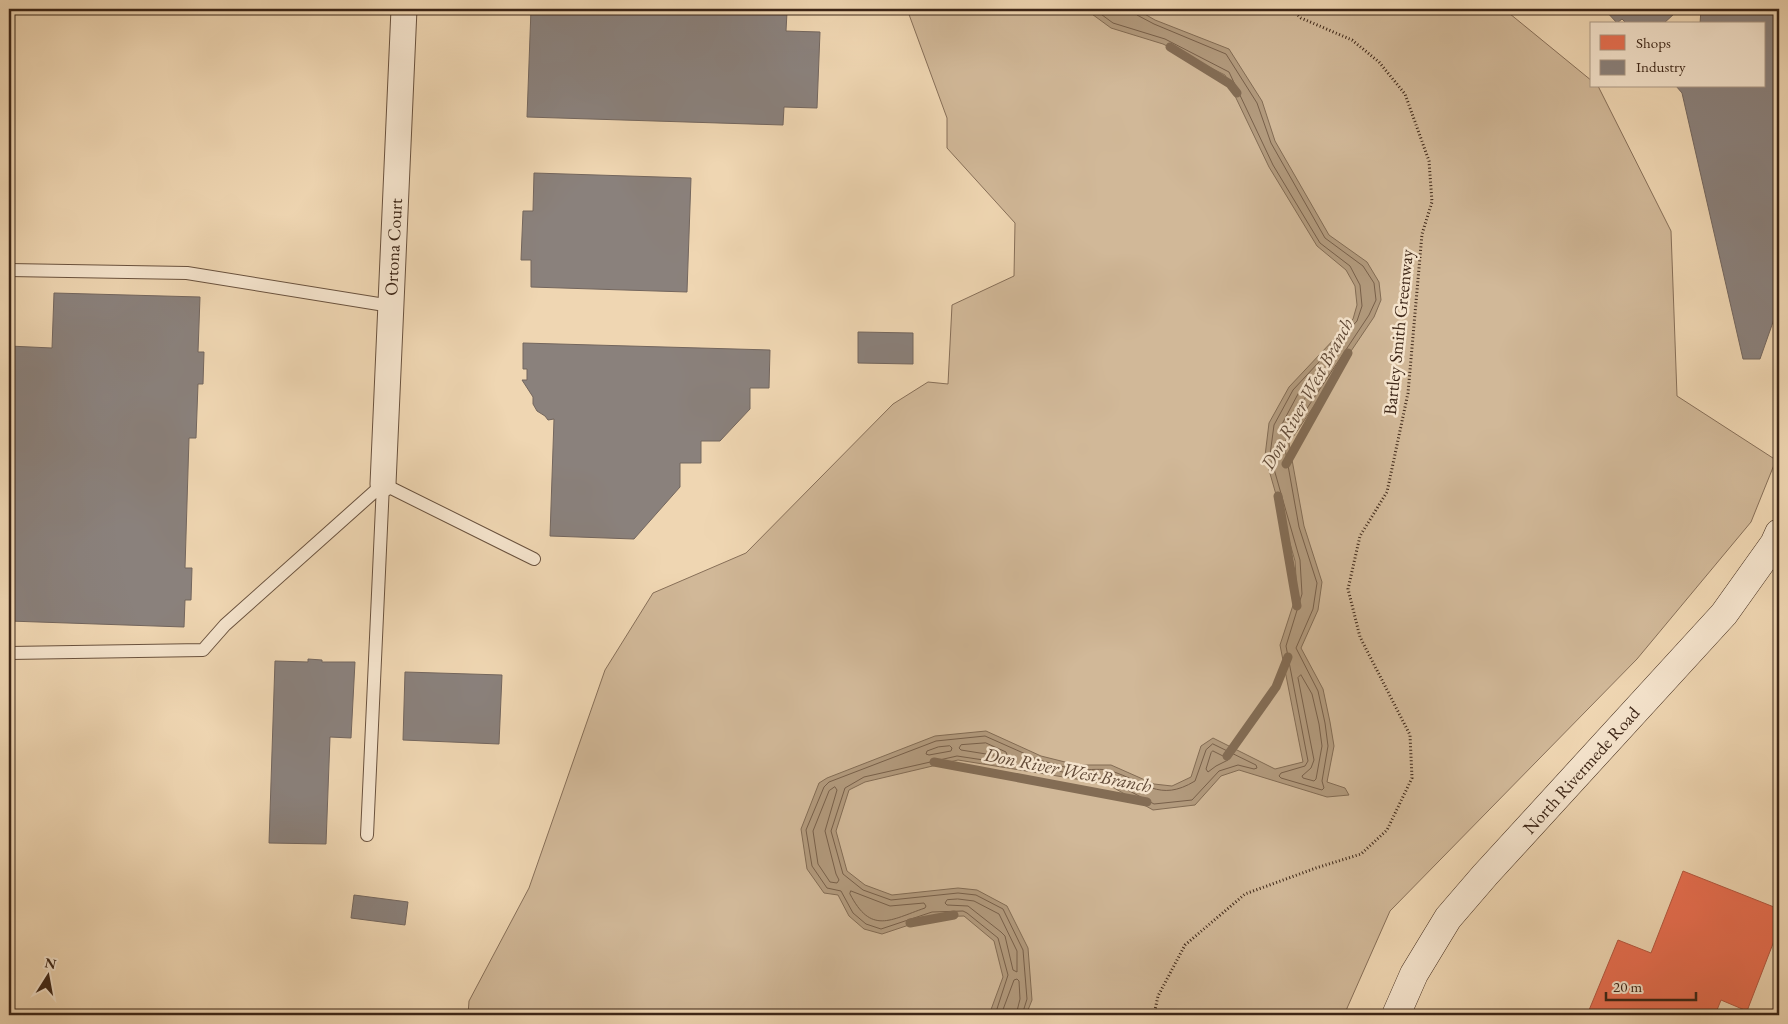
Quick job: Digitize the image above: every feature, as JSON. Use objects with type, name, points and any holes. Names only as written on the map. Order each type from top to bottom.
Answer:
[{"type":"street","name":"Ortona Court","points":[[382,484],[404,9]]},
{"type":"street","name":"North Rivermede Road","points":[[1396,1015],[1414,974],[1448,918],[1724,614],[1774,544],[1779,533]]},
{"type":"lane","points":[[9,270],[186,273],[390,306]]},
{"type":"lane","points":[[382,484],[534,558]]},
{"type":"lane","points":[[9,653],[203,650],[225,625],[382,484]]},
{"type":"lane","points":[[367,835],[382,484]]},
{"type":"path","name":"Bartley Smith Greenway","points":[[1154,1015],[1158,996],[1185,946],[1244,894],[1361,854],[1387,830],[1412,778],[1410,735],[1360,638],[1348,589],[1360,536],[1387,492],[1408,393],[1422,234],[1432,202],[1429,161],[1405,94],[1379,62],[1352,40],[1301,18],[1292,9]]},
{"type":"shaded area","points":[[907,9],[1504,9],[1590,79],[1590,88],[1599,88],[1671,231],[1677,396],[1776,460],[1751,522],[1637,659],[1390,911],[1344,1015],[468,1015],[469,1001],[529,888],[605,670],[653,593],[746,553],[893,404],[928,382],[948,384],[952,305],[1014,276],[1015,223],[947,148],[947,118]]},
{"type":"water","points":[[1085,9],[1136,9],[1155,20],[1229,49],[1262,101],[1275,141],[1329,235],[1367,262],[1379,282],[1381,300],[1374,317],[1289,443],[1304,526],[1322,582],[1318,610],[1301,648],[1323,689],[1330,722],[1334,746],[1327,782],[1345,788],[1349,795],[1327,797],[1239,770],[1221,776],[1195,805],[1153,810],[1107,784],[958,760],[865,782],[849,790],[836,831],[847,871],[865,885],[892,895],[958,888],[977,890],[1007,906],[1028,948],[1032,1000],[1026,1015],[989,1015],[1003,977],[994,941],[964,916],[933,917],[882,934],[864,929],[849,916],[838,895],[824,893],[807,869],[801,829],[819,783],[827,778],[935,736],[986,731],[1041,756],[1077,765],[1111,765],[1154,784],[1172,786],[1191,777],[1201,746],[1213,738],[1275,769],[1303,762],[1280,645],[1297,593],[1295,561],[1265,456],[1269,423],[1289,387],[1353,319],[1357,305],[1355,286],[1346,270],[1317,246],[1269,167],[1225,75],[1163,44],[1111,28]]},
{"type":"building: Shops","points":[[1683,871],[1779,909],[1779,928],[1747,1011],[1721,1000],[1715,1015],[1587,1015],[1618,940],[1651,953]]},
{"type":"building: Industry","points":[[531,9],[686,9],[787,12],[786,31],[820,32],[817,108],[784,107],[783,125],[527,117]]},
{"type":"building: Industry","points":[[1604,9],[1674,9],[1674,14],[1665,22],[1625,22],[1622,19],[1616,22]]},
{"type":"building: Industry","points":[[1701,9],[1779,9],[1779,305],[1760,359],[1743,359],[1682,93],[1678,88],[1766,88],[1766,22],[1700,22]]},
{"type":"building: Industry","points":[[534,173],[691,178],[687,292],[531,287],[531,260],[521,260],[523,211],[533,211]]},
{"type":"building: Industry","points":[[54,293],[200,297],[198,352],[204,352],[203,384],[198,384],[196,438],[189,438],[185,568],[192,568],[191,600],[185,600],[184,627],[9,621],[9,346],[52,348]]},
{"type":"building: Industry","points":[[858,332],[913,333],[913,364],[858,363]]},
{"type":"building: Industry","points":[[523,343],[770,350],[769,388],[750,388],[750,409],[720,441],[701,441],[701,463],[680,463],[680,487],[634,539],[550,536],[554,419],[548,420],[537,411],[533,404],[533,397],[522,380],[527,380],[527,369],[523,369]]},
{"type":"building: Industry","points":[[308,659],[322,660],[322,662],[355,662],[351,738],[330,737],[326,844],[269,843],[275,661],[308,662]]},
{"type":"building: Industry","points":[[405,672],[502,675],[499,744],[403,740]]},
{"type":"building: Industry","points":[[354,895],[408,902],[405,925],[351,918]]},
{"type":"waterway","name":"Don River West Branch","points":[[1170,47],[1230,84],[1237,93]]},
{"type":"waterway","name":"Don River West Branch","points":[[1286,464],[1348,353]]},
{"type":"waterway","name":"Don River West Branch","points":[[1278,496],[1297,606]]},
{"type":"waterway","name":"Don River West Branch","points":[[1227,756],[1276,687],[1288,657]]},
{"type":"waterway","name":"Don River West Branch","points":[[934,762],[1147,802]]},
{"type":"waterway","name":"Don River West Branch","points":[[910,923],[954,915]]}]
